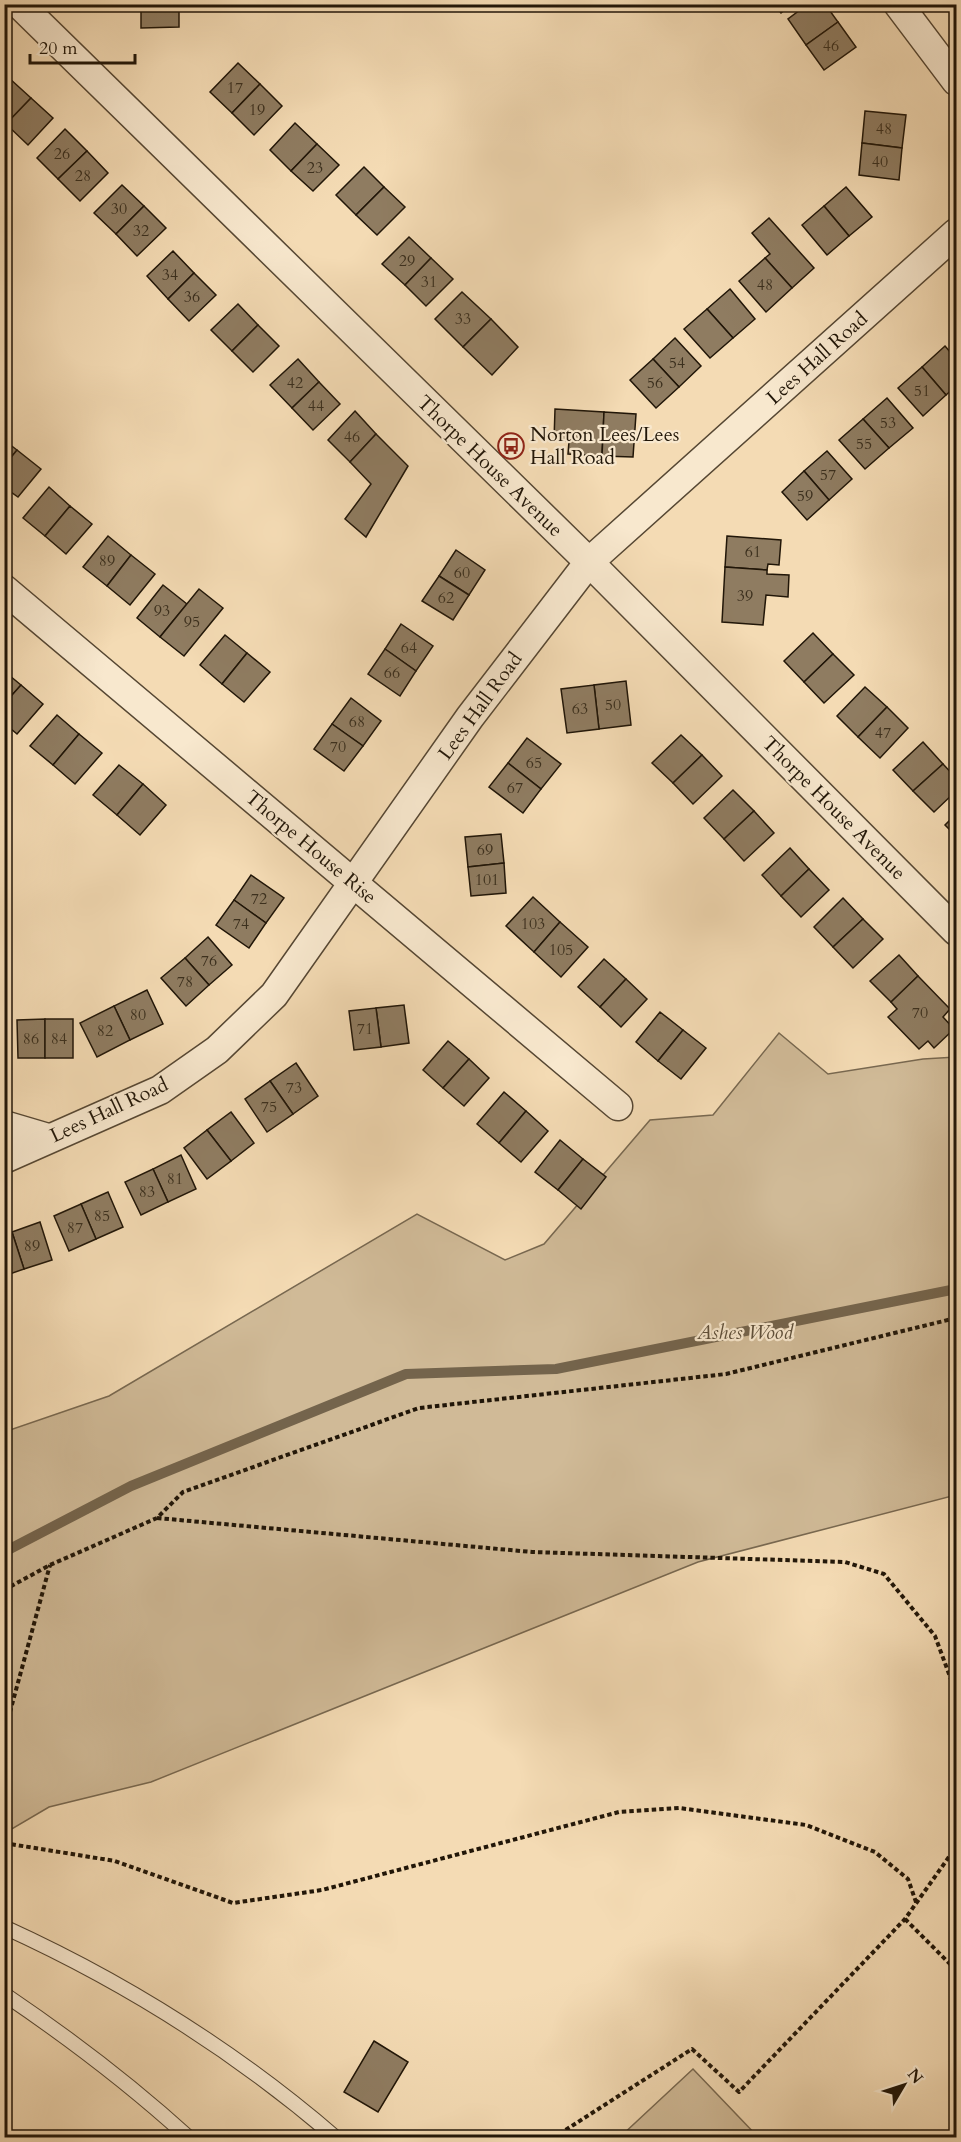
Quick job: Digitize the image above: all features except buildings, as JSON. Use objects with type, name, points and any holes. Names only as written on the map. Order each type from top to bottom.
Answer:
[{"type":"street","name":"Thorpe House Avenue","points":[[19,4],[589,562],[957,931]]},
{"type":"street","points":[[898,4],[957,81]]},
{"type":"street","name":"Lees Hall Road","points":[[4,1159],[160,1090],[217,1050],[274,995],[470,717],[589,562],[957,233]]},
{"type":"street","name":"Thorpe House Rise","points":[[4,589],[618,1106]]},
{"type":"street","points":[[4,1125],[48,1138]]},
{"type":"lane","points":[[4,1927],[94,1970],[173,2016],[240,2061],[336,2138]]},
{"type":"lane","points":[[4,1994],[116,2076],[189,2138]]},
{"type":"path","points":[[4,1590],[50,1565],[157,1518],[183,1492],[418,1408],[726,1374],[957,1318]]},
{"type":"path","points":[[157,1518],[532,1552],[845,1562],[884,1574],[934,1636],[957,1693]]},
{"type":"path","points":[[4,1734],[50,1565]]},
{"type":"path","points":[[4,1843],[116,1861],[233,1903],[322,1890],[619,1812],[679,1808],[806,1825],[875,1852],[908,1879],[917,1905]]},
{"type":"path","points":[[553,2138],[692,2049],[739,2092],[905,1919],[957,1847]]},
{"type":"path","points":[[905,1919],[957,1970]]},
{"type":"green space","name":"Ashes Wood","points":[[779,1033],[828,1074],[923,1059],[956,1057],[956,1495],[698,1562],[151,1782],[49,1807],[5,1833],[4,1432],[109,1396],[417,1214],[505,1260],[544,1244],[650,1120],[713,1115]]},
{"type":"green space","points":[[693,2069],[758,2137],[620,2137]]},
{"type":"waterway","points":[[4,1552],[131,1486],[406,1374],[556,1369],[956,1289]]},
{"type":"place","name":"Norton Lees/Lees Hall Road","points":[[511,446]]}]
